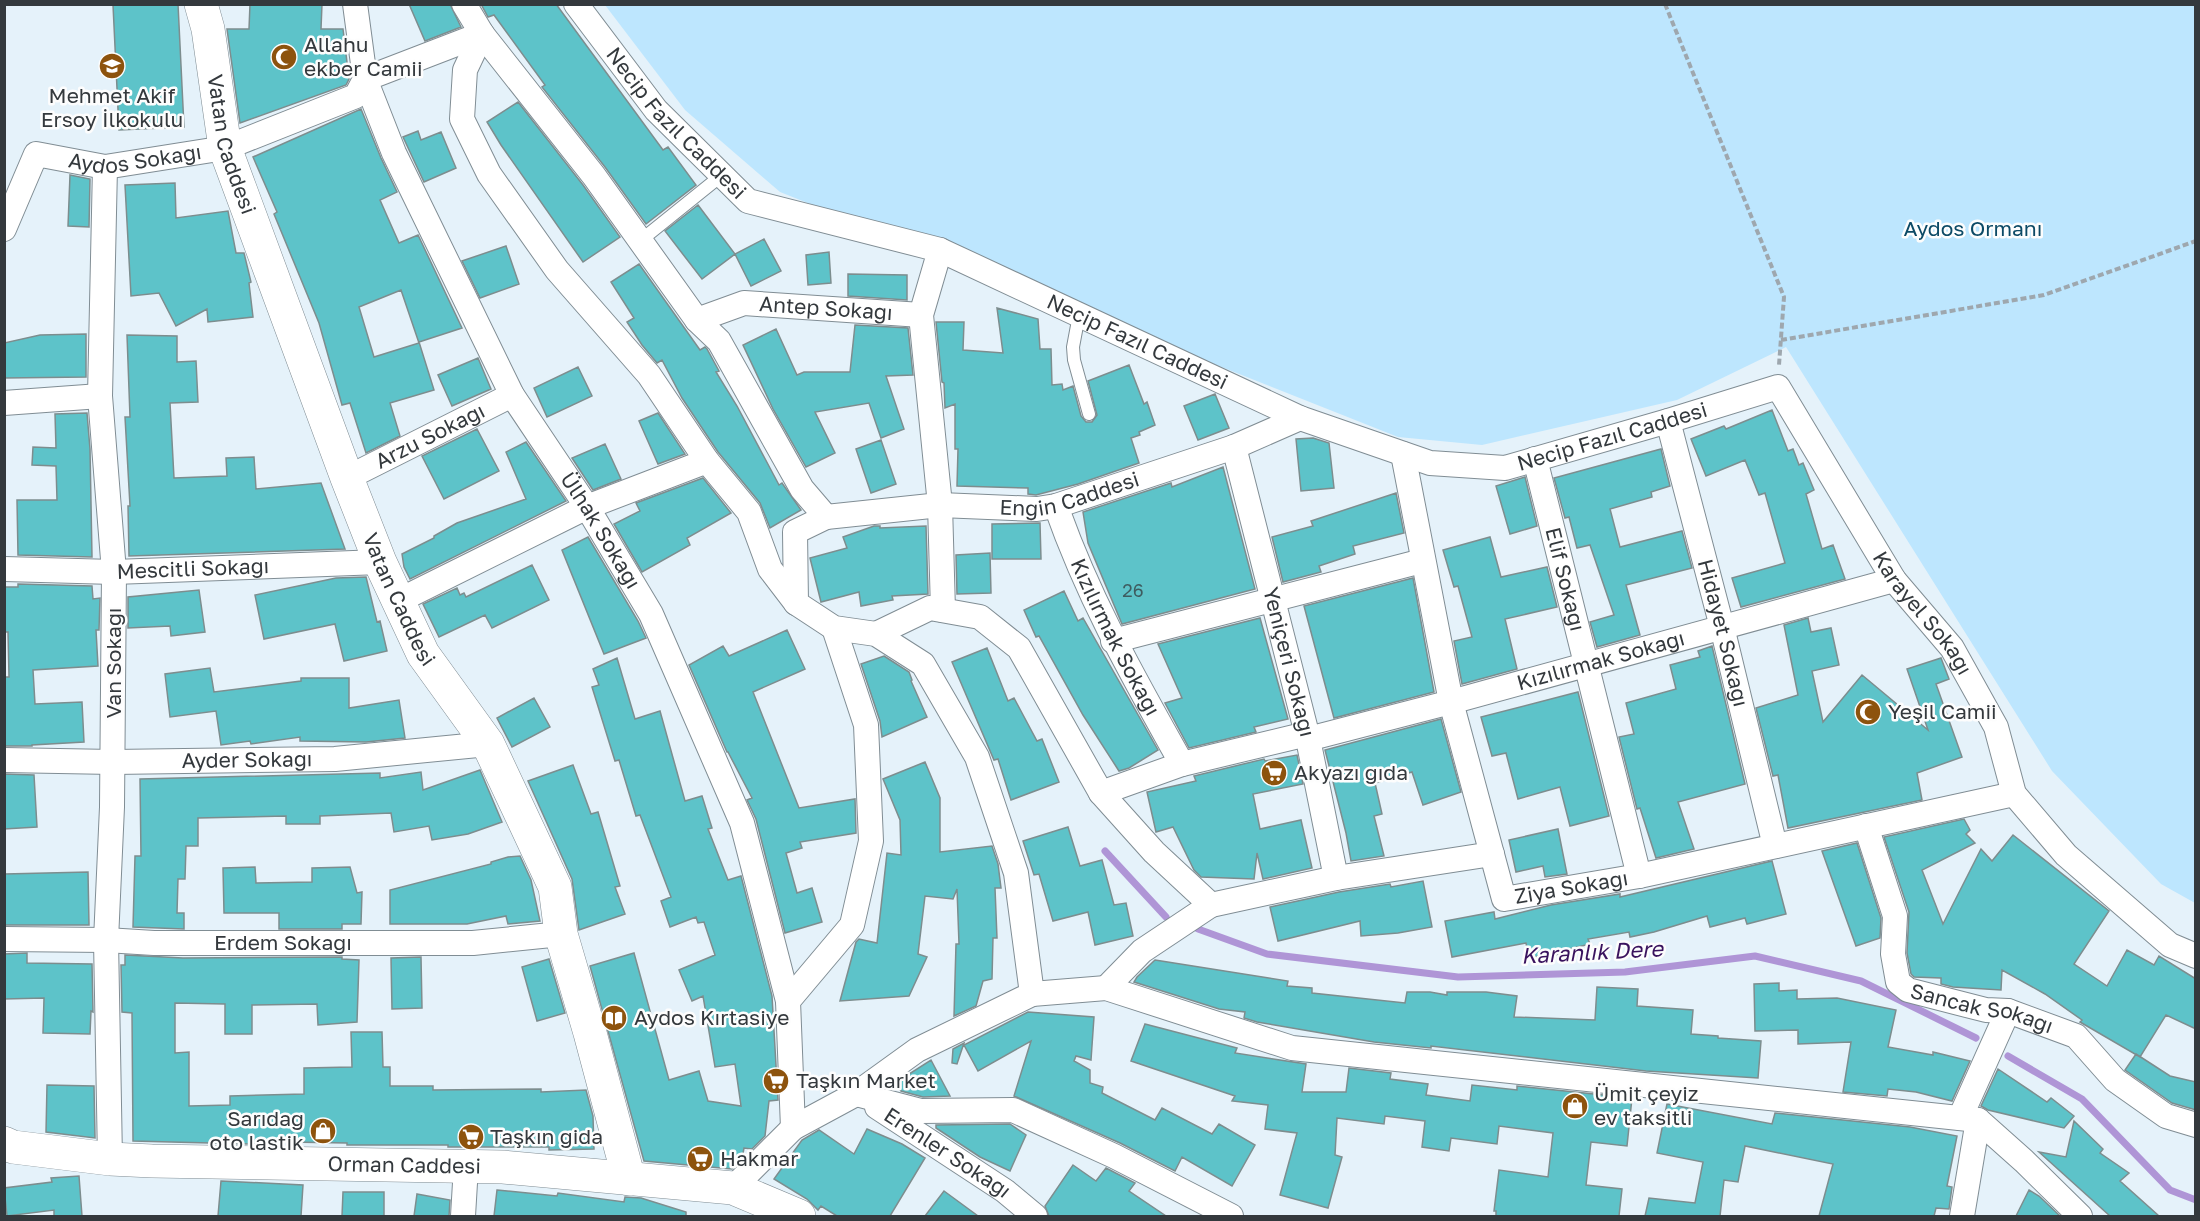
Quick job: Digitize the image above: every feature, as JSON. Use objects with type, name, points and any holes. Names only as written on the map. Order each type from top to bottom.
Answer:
[{"type":"street","name":"Vatan Caddesi","points":[[201,4],[208,29],[225,148],[380,562],[423,654],[488,744],[555,887],[561,934],[590,1033],[628,1179]]},
{"type":"street","name":"Ülhak Sokağı","points":[[355,4],[365,79],[394,153],[512,395],[587,507],[651,614],[742,823],[788,1001],[793,1128]]},
{"type":"street","points":[[464,4],[483,34],[594,176],[697,320],[719,341],[802,489],[826,517]]},
{"type":"street","name":"Necip Fazıl Caddesi","points":[[576,4],[656,110],[748,201],[940,250],[1300,418],[1430,463],[1505,468],[1778,387]]},
{"type":"street","points":[[365,79],[483,34]]},
{"type":"street","points":[[483,34],[465,70],[462,119],[489,174],[557,270],[649,375],[707,461],[749,512],[770,569],[796,603],[834,628],[876,634],[923,664],[977,757],[1016,873],[1032,994]]},
{"type":"street","name":"Aydos Sokağı","points":[[4,229],[36,154],[105,167],[225,148],[356,96],[365,79]]},
{"type":"street","name":"Van Sokağı","points":[[105,167],[100,396],[114,572],[113,762],[106,940],[110,1159]]},
{"type":"street","points":[[940,250],[921,315],[940,504],[943,610]]},
{"type":"street","name":"Antep Sokağı","points":[[697,320],[744,303],[921,315]]},
{"type":"street","name":"Karayel Sokağı","points":[[1778,387],[1894,579],[1952,648],[1996,727],[2014,794],[2066,855],[2170,945],[2196,956]]},
{"type":"street","name":"Arzu Sokağı","points":[[347,478],[512,395]]},
{"type":"street","points":[[4,403],[100,396]]},
{"type":"street","name":"Engin Caddesi","points":[[796,603],[795,532],[826,517],[940,504],[1037,509],[1056,506],[1234,447],[1300,418]]},
{"type":"street","name":"Hidayet Sokağı","points":[[1668,421],[1722,627],[1775,846]]},
{"type":"street","name":"Yeniçeri Sokağı","points":[[1234,447],[1308,737],[1336,878]]},
{"type":"street","name":"Ziya Sokağı","points":[[1403,454],[1451,702],[1504,900],[1639,876],[2014,794]]},
{"type":"street","name":"Elif Sokağı","points":[[1535,459],[1639,876]]},
{"type":"street","points":[[398,601],[587,507],[707,461]]},
{"type":"street","name":"Kızılırmak Sokağı","points":[[1056,506],[1070,546],[1113,641],[1182,764]]},
{"type":"street","points":[[1113,641],[1422,561]]},
{"type":"street","name":"Mescitli Sokağı","points":[[4,569],[114,572],[380,562]]},
{"type":"street","name":"Kızılırmak Sokağı","points":[[1101,793],[1182,764],[1308,737],[1451,702],[1894,579]]},
{"type":"street","points":[[876,634],[930,608],[980,617],[1019,648],[1101,793],[1154,852],[1211,905]]},
{"type":"street","points":[[788,1001],[852,925],[871,841],[866,726],[834,628]]},
{"type":"street","name":"Ayder Sokağı","points":[[4,760],[113,762],[335,759],[488,744]]},
{"type":"street","name":"Sancak Sokağı","points":[[1866,826],[1895,916],[1893,954],[1898,982],[1908,990],[1986,1010],[2008,1011],[2076,1036],[2115,1080],[2166,1116],[2196,1125]]},
{"type":"street","points":[[1106,988],[1142,951],[1211,905],[1336,878],[1492,854]]},
{"type":"street","name":"Erdem Sokağı","points":[[4,939],[154,943],[473,943],[561,934]]},
{"type":"street","points":[[733,1188],[793,1128],[856,1094],[917,1050],[1032,994],[1106,988],[1292,1048],[1969,1119],[2024,1161],[2080,1216]]},
{"type":"street","points":[[1962,1216],[1969,1119],[2008,1011]]},
{"type":"street","points":[[856,1094],[921,1111],[1013,1110],[1114,1156],[1231,1216]]},
{"type":"street","name":"Erenler Sokağı","points":[[856,1094],[927,1138],[1005,1191],[1035,1216]]},
{"type":"street","name":"Orman Caddesi","points":[[4,1143],[12,1147],[110,1159],[503,1167],[733,1188],[799,1216]]},
{"type":"street","points":[[463,1216],[466,1166]]},
{"type":"lane","points":[[640,241],[722,176]]},
{"type":"lane","points":[[1079,315],[1073,347],[1074,360],[1089,414]]},
{"type":"path","points":[[1665,4],[1784,297],[1778,387]]},
{"type":"path","points":[[1781,340],[2044,295],[2196,241]]},
{"type":"green space","name":"Aydos Ormanı","points":[[605,5],[2195,5],[2195,903],[2161,884],[2052,771],[1786,347],[1677,400],[1482,445],[1398,437],[780,192],[685,110]]},
{"type":"building","points":[[178,4],[184,127],[119,130],[113,5]]},
{"type":"building","name":"Allahu ekber Camii","points":[[250,4],[322,4],[321,29],[343,29],[349,79],[346,85],[240,123],[227,29],[249,29]]},
{"type":"building","points":[[409,4],[450,4],[461,27],[425,41]]},
{"type":"building","points":[[481,4],[556,4],[663,150],[668,147],[696,185],[646,224],[605,167],[542,87],[545,85],[494,15],[488,17]]},
{"type":"building","points":[[518,102],[583,185],[620,237],[583,262],[487,122]]},
{"type":"building","points":[[361,109],[397,192],[380,200],[399,243],[418,235],[462,328],[419,342],[434,390],[390,403],[400,436],[366,453],[350,403],[342,405],[319,323],[274,214],[277,212],[253,157]],"holes":[[[401,290],[419,343],[374,357],[359,307]]]},
{"type":"building","points":[[418,131],[421,140],[441,132],[456,168],[424,182],[403,137]]},
{"type":"building","points":[[70,175],[90,179],[89,227],[68,226]]},
{"type":"building","points":[[175,183],[176,218],[228,211],[236,253],[244,253],[251,282],[249,283],[253,317],[208,322],[207,309],[176,326],[159,293],[131,296],[125,185]]},
{"type":"building","points":[[698,205],[735,254],[702,279],[665,231]]},
{"type":"building","points":[[764,239],[781,271],[751,286],[735,254]]},
{"type":"building","points":[[506,246],[519,284],[480,298],[462,261]]},
{"type":"building","points":[[829,252],[831,283],[808,285],[806,255]]},
{"type":"building","points":[[639,264],[700,350],[705,347],[707,349],[719,371],[716,372],[779,485],[782,483],[801,510],[770,528],[760,503],[718,452],[682,398],[662,360],[657,363],[627,322],[634,318],[611,282]]},
{"type":"building","points":[[848,274],[907,275],[907,300],[848,296]]},
{"type":"building","points":[[997,308],[1038,319],[1040,349],[1051,349],[1052,385],[1062,384],[1063,390],[1073,386],[1081,416],[1086,422],[1092,422],[1097,415],[1088,381],[1129,365],[1144,404],[1147,402],[1155,425],[1131,438],[1139,463],[1078,484],[1036,495],[1028,494],[1028,488],[957,486],[958,449],[955,449],[955,404],[945,408],[936,322],[964,322],[963,350],[1003,353]]},
{"type":"building","points":[[855,325],[908,328],[913,375],[886,376],[904,429],[881,438],[869,403],[815,412],[835,453],[806,467],[773,409],[743,345],[776,329],[797,375],[804,372],[850,372]]},
{"type":"building","points":[[86,334],[86,377],[4,378],[4,343],[40,335]]},
{"type":"building","points":[[127,335],[177,336],[177,362],[196,361],[198,402],[170,403],[174,478],[227,476],[226,458],[254,457],[256,489],[321,483],[345,549],[129,556],[128,506],[130,506],[125,417],[130,417]]},
{"type":"building","points":[[478,358],[491,389],[452,406],[438,375]]},
{"type":"building","points":[[578,367],[592,396],[547,417],[534,388]]},
{"type":"building","points":[[1215,394],[1229,428],[1198,440],[1184,406]]},
{"type":"building","points":[[1772,410],[1788,451],[1793,449],[1799,465],[1803,463],[1814,490],[1806,494],[1822,549],[1833,545],[1845,579],[1741,607],[1732,578],[1785,563],[1765,493],[1759,495],[1745,460],[1706,476],[1691,439],[1724,426],[1726,429]]},
{"type":"building","points":[[87,413],[92,557],[18,555],[17,500],[57,500],[56,466],[32,465],[33,447],[56,448],[55,414]]},
{"type":"building","points":[[658,413],[685,454],[658,464],[639,421]]},
{"type":"building","points":[[477,429],[499,471],[444,499],[422,456]]},
{"type":"building","points":[[1313,438],[1329,443],[1334,488],[1301,491],[1296,439]]},
{"type":"building","points":[[881,440],[896,484],[871,493],[856,449]]},
{"type":"building","points":[[526,442],[566,501],[410,579],[404,567],[402,554],[457,523],[526,499],[506,452]]},
{"type":"building","points":[[605,444],[621,479],[593,490],[572,458]]},
{"type":"building","points":[[1661,449],[1670,486],[1651,492],[1652,497],[1610,509],[1620,547],[1682,531],[1692,568],[1626,585],[1640,635],[1597,647],[1590,622],[1614,615],[1590,545],[1577,548],[1569,517],[1565,518],[1554,478]]},
{"type":"building","points":[[1223,467],[1255,589],[1122,624],[1088,543],[1083,512],[1171,483],[1172,487]]},
{"type":"building","points":[[1525,477],[1537,526],[1510,534],[1496,486]]},
{"type":"building","points":[[703,478],[731,513],[687,538],[690,545],[642,572],[614,524],[640,511],[636,503]]},
{"type":"building","points":[[1396,493],[1404,533],[1353,546],[1355,554],[1319,566],[1321,572],[1283,582],[1272,537],[1313,526],[1311,521]]},
{"type":"building","points":[[1040,523],[1041,559],[992,559],[992,524]]},
{"type":"building","points":[[880,526],[880,528],[926,526],[928,594],[892,596],[893,600],[861,606],[859,592],[821,602],[810,558],[847,548],[843,537]]},
{"type":"building","points":[[588,537],[646,638],[604,654],[562,550]]},
{"type":"building","points":[[1490,537],[1501,577],[1547,567],[1557,607],[1505,619],[1517,669],[1462,684],[1454,641],[1472,637],[1458,586],[1454,587],[1443,550]]},
{"type":"building","points":[[990,553],[991,593],[957,594],[956,555]]},
{"type":"building","points":[[532,565],[549,600],[492,628],[485,615],[439,637],[423,604],[457,588],[460,595],[464,593],[466,597]]},
{"type":"building","points":[[366,577],[387,651],[344,661],[335,624],[264,639],[255,595],[336,578]]},
{"type":"building","points":[[1413,578],[1434,692],[1334,718],[1304,606]]},
{"type":"building","points":[[18,584],[92,586],[93,599],[100,598],[99,630],[96,630],[98,666],[33,670],[35,704],[82,702],[84,742],[4,746],[4,677],[9,677],[8,632],[4,632],[4,587],[18,587]]},
{"type":"building","points":[[199,590],[205,632],[171,636],[170,626],[128,628],[128,597]]},
{"type":"building","points":[[1064,591],[1078,621],[1083,618],[1158,750],[1129,768],[1119,771],[1083,715],[1039,636],[1036,637],[1024,610]]},
{"type":"building","points":[[1260,618],[1288,719],[1254,727],[1256,732],[1189,748],[1165,703],[1182,698],[1158,644]]},
{"type":"building","points":[[1808,618],[1811,632],[1831,628],[1839,665],[1812,671],[1823,722],[1862,675],[1928,730],[1907,669],[1941,658],[1949,679],[1936,684],[1962,757],[1917,773],[1922,800],[1788,828],[1778,775],[1773,776],[1756,708],[1798,695],[1784,625]]},
{"type":"building","points":[[787,630],[805,669],[753,692],[799,808],[855,799],[856,833],[800,842],[802,848],[786,853],[797,893],[812,888],[822,922],[785,933],[756,819],[747,800],[752,798],[727,752],[689,665],[723,646],[729,656]]},
{"type":"building","points":[[1712,646],[1745,784],[1678,802],[1694,849],[1656,858],[1640,808],[1637,809],[1619,737],[1634,734],[1626,703],[1676,689],[1670,665],[1700,657],[1698,651]]},
{"type":"building","points":[[987,648],[1008,701],[1014,698],[1037,741],[1042,739],[1059,782],[1011,800],[998,759],[994,760],[952,662]]},
{"type":"building","points":[[884,656],[909,672],[927,717],[882,737],[880,721],[861,664]]},
{"type":"building","points":[[617,658],[635,719],[660,711],[685,801],[702,796],[712,828],[708,829],[728,880],[741,876],[772,996],[778,1100],[769,1101],[765,1136],[752,1149],[744,1148],[742,1159],[732,1169],[644,1161],[590,966],[634,953],[669,1080],[699,1071],[708,1101],[741,1106],[735,1064],[715,1067],[703,996],[692,1001],[679,970],[715,955],[704,922],[698,923],[696,917],[670,927],[661,901],[671,897],[640,815],[636,816],[619,760],[615,761],[592,687],[599,685],[593,669]]},
{"type":"building","points":[[210,668],[214,692],[301,681],[301,678],[349,678],[349,708],[399,700],[405,738],[366,742],[300,741],[300,737],[251,744],[250,741],[221,745],[216,711],[170,717],[165,674]]},
{"type":"building","points":[[1578,692],[1609,816],[1570,826],[1560,787],[1518,799],[1506,753],[1492,756],[1481,717]]},
{"type":"building","points":[[534,698],[550,727],[512,747],[497,718]]},
{"type":"building","points":[[1441,719],[1461,792],[1423,805],[1412,772],[1375,783],[1382,814],[1374,816],[1384,856],[1351,861],[1325,750]]},
{"type":"building","points":[[1297,755],[1303,784],[1253,794],[1260,829],[1301,820],[1312,868],[1263,879],[1257,853],[1254,879],[1201,877],[1194,870],[1173,827],[1156,832],[1147,792],[1196,781],[1194,776],[1264,759],[1265,761]]},
{"type":"building","points":[[925,762],[940,798],[940,852],[992,846],[998,864],[1001,888],[995,888],[997,938],[993,938],[992,979],[983,981],[976,1006],[954,1016],[956,944],[959,944],[957,889],[953,899],[925,896],[918,954],[927,957],[909,996],[840,1001],[856,942],[859,939],[877,943],[887,853],[901,855],[900,820],[883,779]]},
{"type":"building","points":[[573,765],[591,814],[598,812],[620,886],[615,887],[625,914],[579,930],[572,879],[528,781]]},
{"type":"building","points":[[480,770],[502,822],[468,834],[432,840],[429,826],[394,832],[391,813],[320,816],[320,824],[286,824],[286,816],[198,818],[198,846],[186,846],[185,879],[178,879],[177,913],[184,913],[184,929],[133,927],[135,856],[141,856],[140,779],[380,773],[380,778],[421,772],[423,790]]},
{"type":"building","points":[[4,774],[34,775],[37,827],[4,829]]},
{"type":"building","points":[[1964,819],[1970,830],[1966,834],[1975,843],[1922,870],[1943,924],[1981,849],[1992,861],[2013,835],[2109,911],[2074,964],[2107,986],[2127,950],[2154,965],[2159,956],[2196,979],[2196,1029],[2166,1015],[2140,1057],[2080,1022],[2082,1020],[2045,994],[2002,970],[2001,990],[1953,987],[1941,984],[1941,978],[1914,977],[1911,974],[1907,953],[1909,912],[1884,837]]},
{"type":"building","points":[[1068,827],[1080,866],[1102,860],[1114,905],[1126,903],[1133,936],[1095,945],[1088,912],[1053,921],[1039,874],[1034,875],[1023,841]]},
{"type":"building","points":[[1558,829],[1567,874],[1545,877],[1543,866],[1516,872],[1509,840]]},
{"type":"building","points":[[1857,843],[1881,918],[1880,938],[1856,946],[1822,851]]},
{"type":"building","points":[[520,856],[531,880],[540,921],[508,924],[506,916],[467,924],[390,924],[390,890],[491,864],[491,862],[508,857]]},
{"type":"building","points":[[1772,861],[1786,914],[1747,924],[1745,918],[1710,927],[1707,916],[1630,937],[1629,932],[1588,939],[1590,944],[1569,949],[1570,952],[1545,957],[1545,955],[1529,958],[1526,943],[1452,957],[1445,921],[1494,912],[1495,919],[1551,905],[1620,894],[1620,897]]},
{"type":"building","points":[[255,867],[256,883],[312,882],[312,868],[350,867],[357,893],[362,892],[361,924],[342,924],[342,929],[279,929],[279,913],[224,913],[223,868]]},
{"type":"building","points":[[88,872],[89,925],[5,925],[5,874]]},
{"type":"building","points":[[1423,881],[1432,927],[1361,936],[1360,921],[1278,941],[1270,907],[1339,892]]},
{"type":"building","points":[[27,953],[27,963],[92,964],[93,1012],[91,1011],[90,1034],[43,1033],[44,998],[4,999],[4,954]]},
{"type":"building","points":[[125,955],[183,958],[342,957],[342,959],[359,960],[357,1022],[318,1025],[317,1004],[252,1005],[252,1034],[225,1034],[225,1004],[175,1003],[175,1053],[189,1052],[189,1106],[230,1105],[230,1096],[304,1094],[304,1068],[352,1067],[351,1032],[382,1032],[383,1067],[390,1067],[390,1086],[433,1086],[433,1090],[541,1089],[541,1092],[586,1090],[593,1116],[594,1149],[133,1141],[132,1013],[122,1012],[121,965],[125,965]]},
{"type":"building","points":[[421,957],[422,1008],[392,1009],[391,958]]},
{"type":"building","points":[[549,959],[565,1013],[537,1021],[522,967]]},
{"type":"building","points":[[1155,960],[1288,981],[1287,986],[1312,988],[1312,993],[1405,1003],[1407,992],[1447,995],[1447,992],[1486,992],[1517,996],[1514,1017],[1595,1020],[1597,987],[1638,989],[1637,1006],[1693,1010],[1691,1034],[1761,1041],[1758,1078],[1646,1071],[1431,1046],[1431,1048],[1374,1042],[1257,1022],[1244,1018],[1245,1012],[1219,1009],[1134,982]]},
{"type":"building","points":[[1779,983],[1779,991],[1797,990],[1797,999],[1837,998],[1896,1010],[1888,1047],[1933,1055],[1933,1052],[1970,1061],[1952,1101],[1916,1092],[1888,1089],[1887,1096],[1843,1092],[1851,1042],[1798,1044],[1798,1030],[1755,1031],[1754,984]]},
{"type":"building","points":[[1028,1012],[1094,1017],[1091,1060],[1076,1056],[1074,1061],[1090,1070],[1090,1083],[1103,1087],[1102,1093],[1155,1120],[1162,1108],[1212,1134],[1219,1124],[1255,1145],[1232,1186],[1182,1157],[1175,1171],[1120,1143],[1014,1096],[1031,1041],[978,1071],[964,1045]]},
{"type":"building","points":[[1145,1024],[1237,1048],[1235,1053],[1306,1064],[1302,1092],[1346,1092],[1349,1068],[1391,1073],[1390,1079],[1428,1084],[1426,1095],[1470,1101],[1472,1085],[1517,1090],[1517,1086],[1632,1098],[1627,1146],[1591,1142],[1586,1185],[1622,1189],[1619,1216],[1496,1216],[1496,1211],[1494,1211],[1499,1170],[1548,1177],[1553,1133],[1499,1126],[1497,1144],[1451,1138],[1449,1151],[1422,1147],[1425,1121],[1385,1116],[1384,1124],[1337,1118],[1335,1155],[1342,1157],[1328,1208],[1280,1195],[1297,1133],[1265,1129],[1268,1105],[1232,1101],[1235,1096],[1131,1061]]},
{"type":"building","points":[[964,1043],[957,1064],[952,1063],[953,1049]]},
{"type":"building","points":[[2136,1054],[2170,1076],[2196,1082],[2196,1110],[2172,1103],[2125,1070]]},
{"type":"building","points":[[931,1060],[950,1096],[923,1097],[901,1091],[895,1083]]},
{"type":"building","points":[[1998,1069],[2047,1102],[2051,1098],[2074,1116],[2064,1128],[1988,1110],[1981,1106]]},
{"type":"building","points":[[47,1085],[94,1086],[95,1138],[46,1132]]},
{"type":"building","points":[[1667,1104],[1772,1124],[1775,1113],[1910,1127],[1957,1136],[1947,1186],[1952,1187],[1949,1209],[1936,1208],[1934,1216],[1819,1216],[1833,1164],[1745,1146],[1738,1182],[1724,1180],[1720,1216],[1645,1216],[1649,1198],[1695,1203],[1703,1162],[1657,1153]]},
{"type":"building","points":[[2074,1121],[2103,1149],[2100,1153],[2129,1173],[2120,1181],[2159,1216],[2110,1216],[2039,1152],[2066,1157]]},
{"type":"building","points":[[1010,1124],[1026,1135],[1010,1171],[980,1157],[936,1128],[936,1125]]},
{"type":"building","points":[[867,1129],[902,1144],[925,1158],[890,1216],[837,1216],[821,1206],[818,1210],[807,1199],[774,1179],[802,1140],[819,1130],[854,1154]]},
{"type":"building","points":[[1073,1165],[1096,1181],[1106,1168],[1135,1183],[1129,1191],[1166,1216],[1049,1216],[1045,1206]]},
{"type":"building","points":[[79,1176],[82,1216],[54,1216],[54,1210],[7,1216],[4,1188],[52,1182],[51,1178]]},
{"type":"building","points":[[221,1181],[303,1185],[301,1216],[218,1216]]},
{"type":"building","points":[[497,1190],[557,1196],[558,1193],[624,1202],[625,1197],[641,1198],[686,1212],[686,1216],[494,1216]]},
{"type":"building","points":[[2029,1190],[2039,1196],[2060,1216],[2016,1216]]},
{"type":"building","points":[[944,1191],[978,1216],[925,1216]]},
{"type":"building","points":[[343,1192],[384,1192],[384,1216],[342,1216]]},
{"type":"building","points":[[417,1194],[450,1200],[449,1216],[414,1216]]},
{"type":"waterway","name":"Karanlık Dere","points":[[1105,851],[1166,917]]},
{"type":"waterway","name":"Karanlık Dere","points":[[1198,929],[1267,954],[1458,977],[1625,972],[1755,956],[1861,981],[1976,1038]]},
{"type":"waterway","name":"Karanlık Dere","points":[[2008,1056],[2082,1099],[2170,1190],[2196,1200]]},
{"type":"place","name":"Allahu ekber Camii","points":[[284,57]]},
{"type":"place","name":"Mehmet Akif Ersoy İlkokulu","points":[[112,66]]},
{"type":"place","name":"Yeşil Camii","points":[[1868,712]]},
{"type":"place","name":"Akyazı gıda","points":[[1274,773]]},
{"type":"place","name":"Aydos Kırtasiye","points":[[614,1018]]},
{"type":"place","name":"Taşkın Market","points":[[776,1081]]},
{"type":"place","name":"Ümit çeyiz ev taksitli","points":[[1575,1106]]},
{"type":"place","name":"Sarıdağ oto lastik","points":[[323,1131]]},
{"type":"place","name":"Taşkın gida","points":[[471,1137]]},
{"type":"place","name":"Hakmar","points":[[700,1159]]}]
